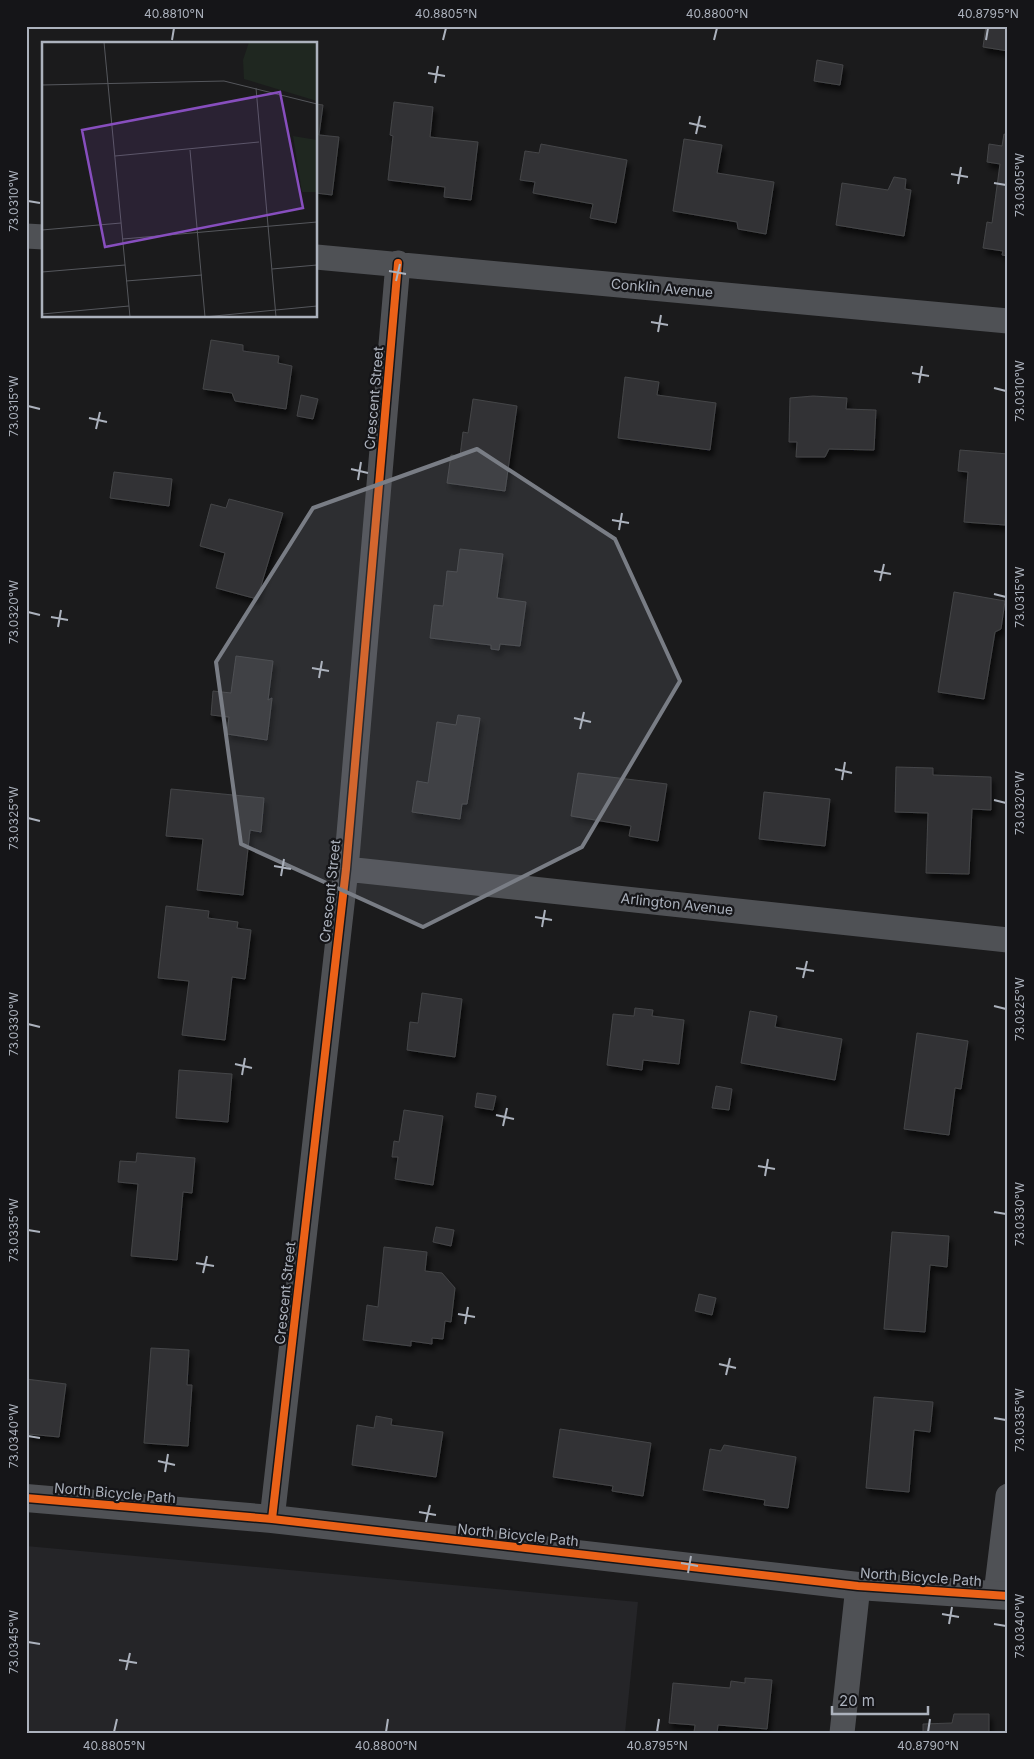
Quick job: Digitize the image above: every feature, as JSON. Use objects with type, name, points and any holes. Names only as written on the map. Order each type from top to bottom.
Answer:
[{"type":"street","points":[[26,236],[42,237]]},
{"type":"street","name":"Conklin Avenue","points":[[318,257],[398,263],[1008,321]]},
{"type":"street","name":"Crescent Street","points":[[272,1519],[346,869],[398,263]]},
{"type":"street","name":"Arlington Avenue","points":[[346,869],[1008,940]]},
{"type":"street","points":[[1002,1595],[1008,1496]]},
{"type":"street","name":"North Bicycle Path","points":[[26,1498],[272,1519],[858,1586],[1002,1595]]},
{"type":"street","points":[[842,1733],[858,1586]]},
{"type":"highlighted area","points":[[477,449],[615,539],[680,681],[582,847],[423,927],[241,844],[216,662],[313,508]]},
{"type":"shaded area","points":[[26,1546],[638,1602],[625,1733],[26,1733]]},
{"type":"building","points":[[986,26],[1008,26],[1008,51],[983,47]]},
{"type":"building","points":[[817,60],[843,65],[840,85],[814,81]]},
{"type":"building","points":[[394,102],[433,107],[430,137],[478,142],[471,200],[444,197],[445,187],[388,180],[393,136],[390,135]]},
{"type":"building","points":[[318,104],[323,105],[319,135],[339,137],[332,195],[318,193]]},
{"type":"building","points":[[1004,134],[1008,135],[1008,256],[1002,255],[1003,251],[983,248],[987,222],[992,223],[1000,164],[987,162],[989,144],[1002,146]]},
{"type":"building","points":[[684,139],[722,145],[717,173],[774,182],[766,234],[738,229],[737,222],[673,211]]},
{"type":"building","points":[[541,144],[627,160],[616,223],[590,218],[593,204],[533,193],[535,182],[520,180],[525,151],[539,153]]},
{"type":"building","points":[[894,177],[906,179],[905,189],[911,190],[904,236],[836,225],[842,183],[888,190]]},
{"type":"building","points":[[211,340],[243,345],[243,351],[279,356],[278,363],[292,366],[286,409],[235,401],[232,393],[203,389]]},
{"type":"building","points":[[625,377],[659,382],[657,395],[716,403],[710,450],[618,438]]},
{"type":"building","points":[[301,395],[318,399],[313,419],[297,416]]},
{"type":"building","points":[[813,396],[847,398],[846,409],[876,410],[874,450],[829,449],[825,457],[796,457],[797,442],[789,442],[790,398]]},
{"type":"building","points":[[473,399],[517,406],[505,491],[447,483],[451,455],[460,456],[463,432],[468,433]]},
{"type":"building","points":[[960,450],[1008,454],[1005,525],[964,522],[968,472],[958,471]]},
{"type":"building","points":[[114,472],[172,479],[169,506],[110,498]]},
{"type":"building","points":[[229,499],[283,513],[257,599],[216,588],[225,553],[200,546],[211,504],[226,508]]},
{"type":"building","points":[[460,549],[503,554],[497,598],[526,602],[520,646],[500,644],[499,650],[491,649],[491,645],[430,638],[434,605],[443,606],[447,571],[457,572]]},
{"type":"building","points":[[954,592],[1005,601],[1001,629],[995,632],[984,699],[938,692]]},
{"type":"building","points":[[236,656],[273,661],[268,700],[272,698],[267,740],[227,734],[229,717],[211,715],[213,691],[231,693]]},
{"type":"building","points":[[458,715],[480,718],[467,804],[462,804],[460,819],[412,812],[417,781],[428,783],[437,722],[456,725]]},
{"type":"building","points":[[896,767],[933,768],[933,775],[991,777],[991,810],[972,809],[969,874],[926,873],[928,813],[895,812]]},
{"type":"building","points":[[578,773],[667,784],[658,841],[629,836],[631,826],[571,816]]},
{"type":"building","points":[[171,789],[264,798],[261,832],[250,830],[243,895],[197,890],[203,839],[166,836]]},
{"type":"building","points":[[764,792],[830,799],[825,846],[759,839]]},
{"type":"building","points":[[166,906],[209,911],[208,918],[238,922],[237,928],[251,930],[245,979],[232,977],[225,1040],[182,1035],[189,981],[158,978]]},
{"type":"building","points":[[422,993],[462,999],[455,1057],[407,1050],[410,1022],[418,1023]]},
{"type":"building","points":[[635,1008],[653,1010],[652,1016],[684,1020],[679,1064],[643,1060],[642,1070],[607,1065],[613,1014],[634,1016]]},
{"type":"building","points":[[750,1011],[777,1016],[775,1027],[842,1039],[835,1080],[741,1063]]},
{"type":"building","points":[[917,1033],[968,1041],[961,1089],[955,1088],[949,1135],[904,1129]]},
{"type":"building","points":[[179,1070],[232,1074],[228,1122],[176,1118]]},
{"type":"building","points":[[716,1086],[732,1089],[729,1110],[712,1108]]},
{"type":"building","points":[[477,1093],[496,1096],[493,1110],[475,1107]]},
{"type":"building","points":[[404,1110],[443,1116],[433,1185],[395,1179],[398,1157],[392,1157],[394,1141],[399,1142]]},
{"type":"building","points":[[137,1153],[195,1158],[192,1193],[183,1192],[177,1260],[131,1256],[138,1184],[118,1182],[120,1161],[136,1162]]},
{"type":"building","points":[[436,1227],[454,1230],[451,1246],[433,1242]]},
{"type":"building","points":[[892,1232],[949,1236],[947,1267],[930,1265],[925,1332],[884,1329]]},
{"type":"building","points":[[384,1247],[427,1252],[425,1271],[442,1273],[455,1288],[451,1322],[445,1321],[443,1339],[432,1338],[432,1344],[411,1341],[411,1346],[363,1340],[367,1305],[378,1307]]},
{"type":"building","points":[[699,1294],[716,1298],[712,1315],[695,1311]]},
{"type":"building","points":[[151,1348],[189,1350],[187,1385],[192,1385],[188,1446],[144,1443]]},
{"type":"building","points":[[26,1379],[66,1384],[59,1437],[28,1434]]},
{"type":"building","points":[[874,1397],[933,1402],[930,1432],[914,1430],[909,1492],[866,1488]]},
{"type":"building","points":[[376,1416],[392,1419],[391,1425],[443,1432],[436,1477],[352,1465],[357,1425],[374,1428]]},
{"type":"building","points":[[560,1429],[651,1443],[643,1496],[612,1491],[613,1486],[553,1477]]},
{"type":"building","points":[[724,1445],[796,1457],[788,1508],[764,1505],[765,1500],[703,1490],[710,1449],[721,1451]]},
{"type":"building","points":[[745,1678],[772,1680],[767,1729],[718,1725],[717,1733],[694,1733],[695,1725],[669,1723],[673,1683],[730,1688],[731,1681],[745,1683]]},
{"type":"building","points":[[954,1714],[989,1714],[989,1733],[923,1733],[923,1724],[952,1723]]},
{"type":"cycle path","points":[[272,1519],[346,869],[398,263]]},
{"type":"cycle path","points":[[26,1498],[272,1519],[858,1586],[1008,1596]]}]
